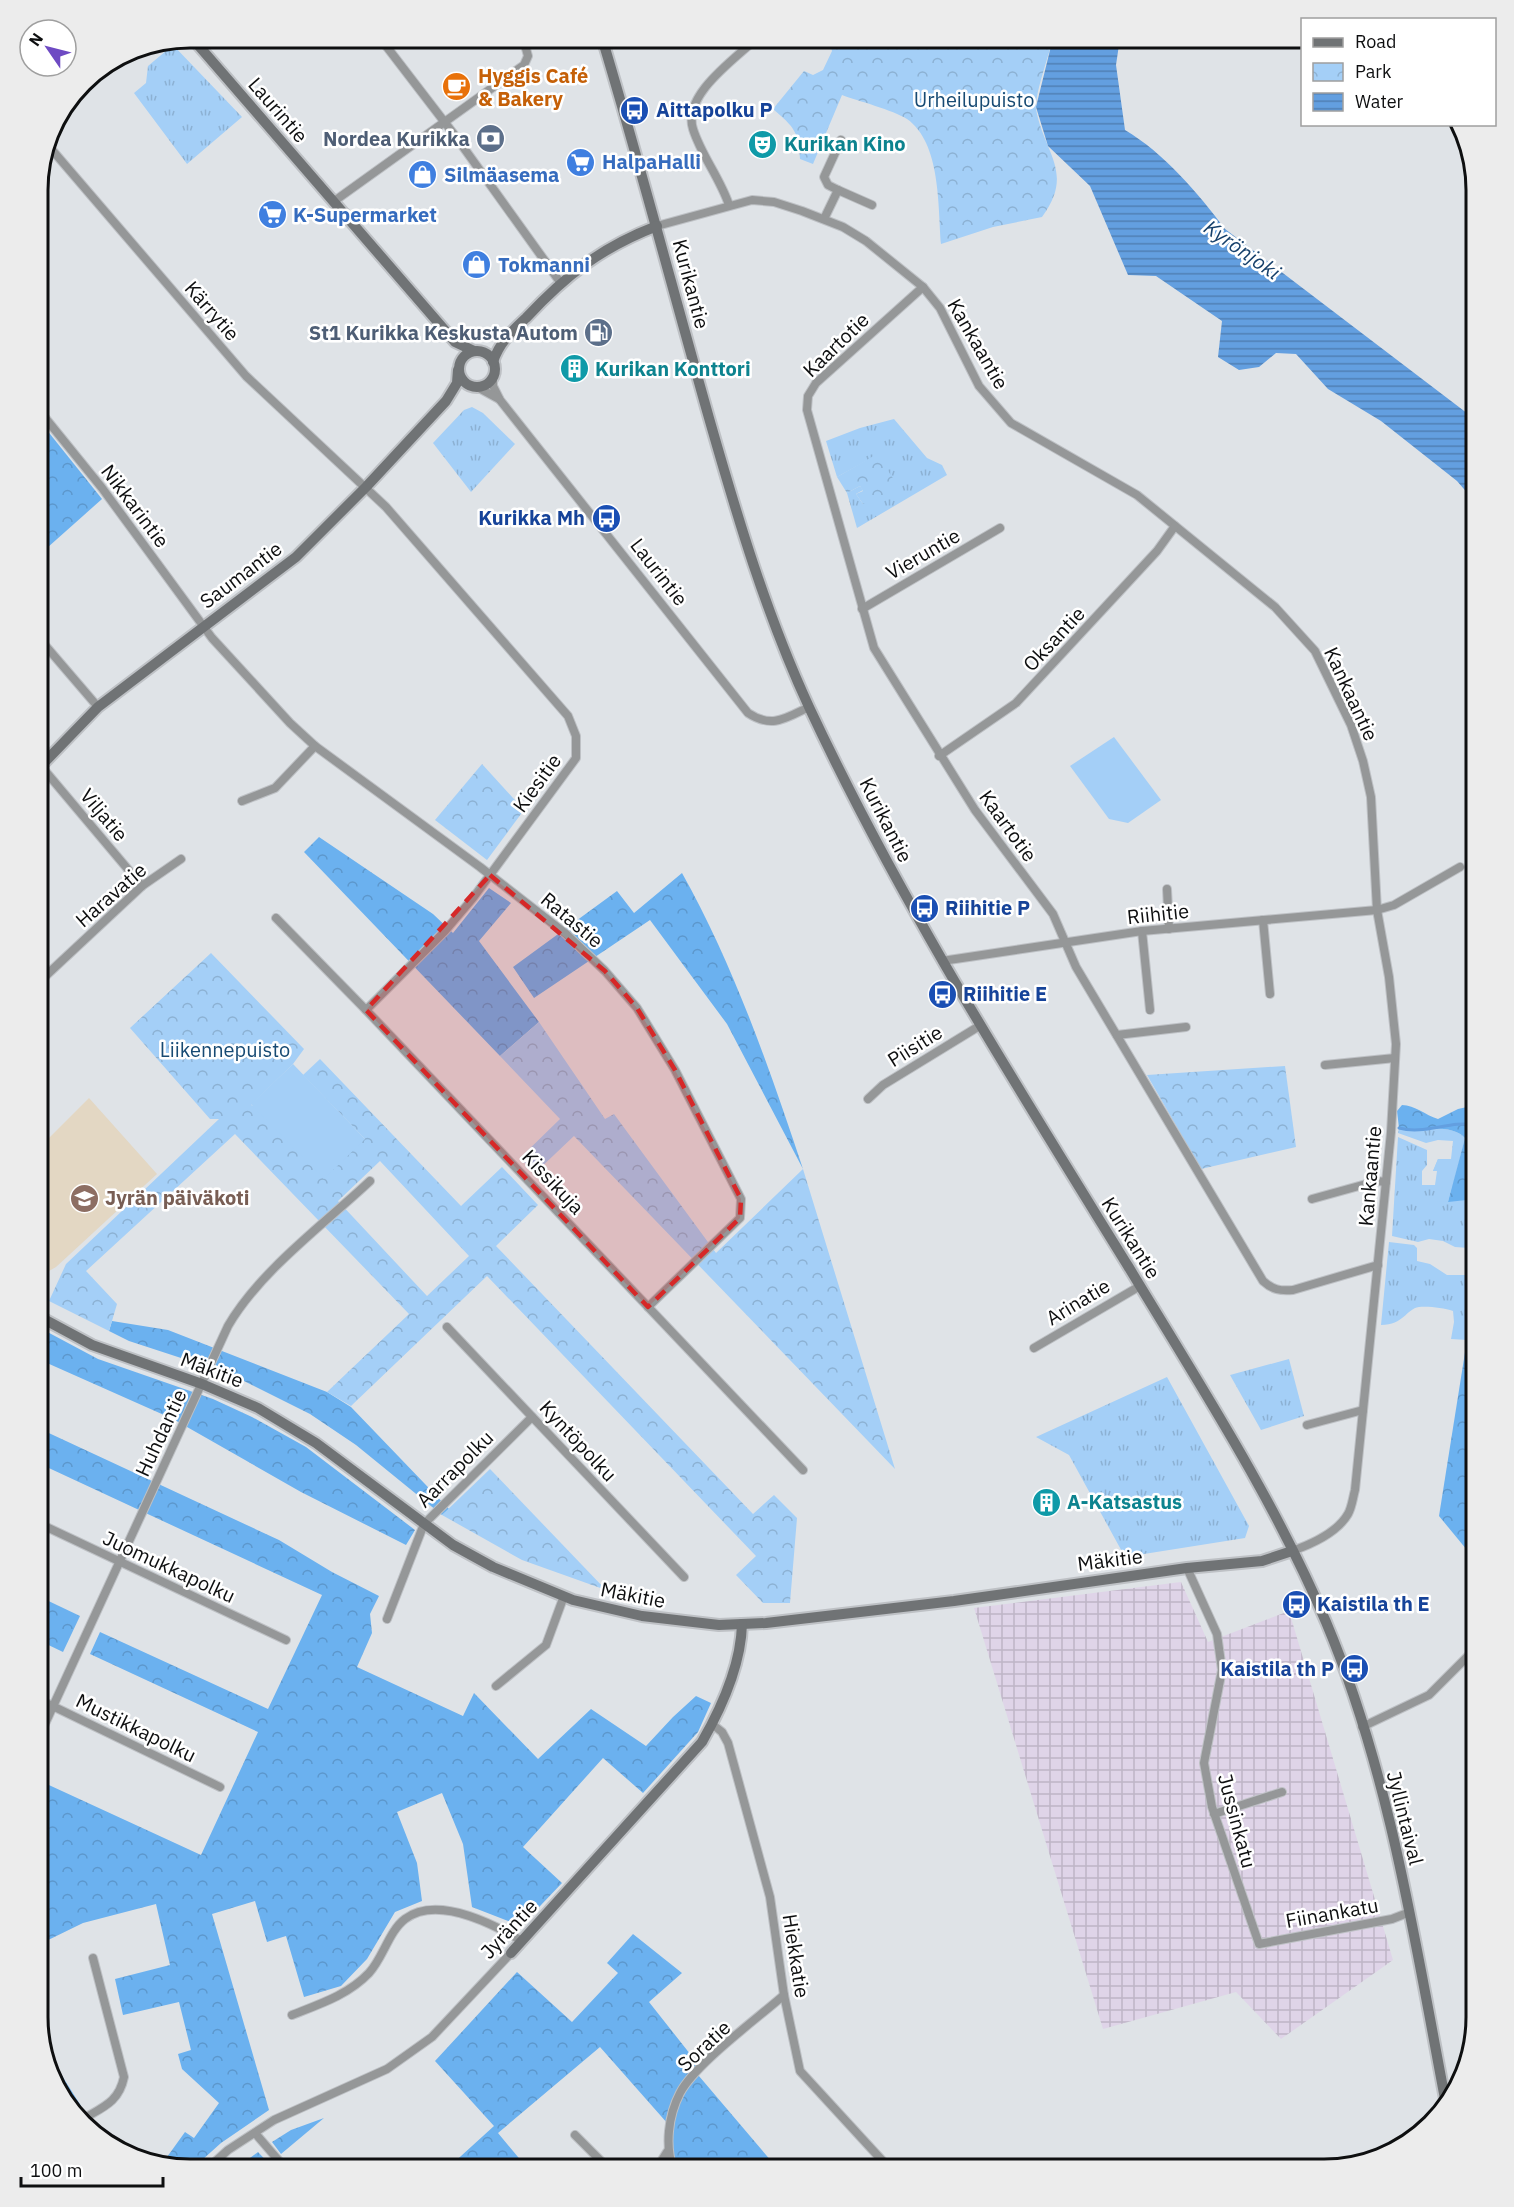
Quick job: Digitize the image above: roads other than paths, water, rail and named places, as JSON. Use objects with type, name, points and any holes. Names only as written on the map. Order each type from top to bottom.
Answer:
[{"type":"street","name":"Laurintie","points":[[201,48],[455,342],[476,351]]},
{"type":"street","points":[[387,48],[560,282]]},
{"type":"street","points":[[333,202],[524,65],[528,56],[526,48]]},
{"type":"street","name":"Kurikantie","points":[[605,48],[739,520],[778,634],[809,707],[882,852],[942,961],[1250,1470],[1292,1551]]},
{"type":"street","points":[[729,205],[723,185],[693,129],[690,112],[698,96],[709,83],[746,48]]},
{"type":"street","points":[[841,140],[824,177],[828,185],[872,205]]},
{"type":"street","name":"Kärrytie","points":[[54,152],[246,376],[366,487]]},
{"type":"street","points":[[824,219],[838,190]]},
{"type":"street","name":"Kankaantie","points":[[657,226],[752,200],[774,202],[824,219],[866,241],[923,287],[940,308],[979,386],[1011,423],[1137,495],[1275,607],[1315,651],[1351,725],[1364,761],[1371,797],[1377,910],[1389,977],[1395,1058],[1386,1182],[1359,1461],[1349,1513],[1321,1538],[1292,1551]]},
{"type":"street","points":[[475,388],[460,378],[459,366],[466,355],[491,348],[502,342],[560,282],[614,244],[657,226]]},
{"type":"street","name":"Kaartotie","points":[[923,287],[816,383],[808,396],[807,410],[874,648],[939,756],[975,810],[1053,914],[1064,941],[1117,1035],[1263,1281],[1271,1288],[1281,1291],[1293,1290],[1378,1265]]},
{"type":"street","name":"Laurintie","points":[[455,342],[459,366]]},
{"type":"street","points":[[451,393],[463,387],[475,388],[489,383],[493,377],[493,362],[502,342]]},
{"type":"street","points":[[476,351],[485,352],[493,362]]},
{"type":"street","name":"Saumantie","points":[[48,758],[98,707],[204,626],[249,595],[296,557],[366,487],[451,393],[459,366]]},
{"type":"street","name":"Laurintie","points":[[493,377],[493,386],[500,400],[748,713],[761,722],[779,721],[809,707]]},
{"type":"street","name":"Laurintie","points":[[475,388],[500,400]]},
{"type":"street","name":"Nikkarintie","points":[[48,421],[102,488],[204,626]]},
{"type":"street","name":"Kiesitie","points":[[366,487],[568,716],[576,736],[576,758],[490,875],[445,931],[366,1010]]},
{"type":"street","name":"Oksantie","points":[[939,756],[1016,703],[1149,560],[1175,526]]},
{"type":"street","name":"Vieruntie","points":[[862,609],[1000,528]]},
{"type":"street","name":"Ratastie","points":[[204,626],[290,723],[315,746],[566,934],[605,971],[637,1008],[675,1070],[741,1199],[740,1218],[648,1307]]},
{"type":"street","points":[[48,649],[98,707]]},
{"type":"street","points":[[242,801],[275,788],[315,746]]},
{"type":"street","name":"Viljatie","points":[[48,777],[142,886]]},
{"type":"street","name":"Haravatie","points":[[48,970],[142,886],[181,859]]},
{"type":"street","name":"Riihitie","points":[[942,961],[1142,931],[1377,910],[1394,905],[1460,867]]},
{"type":"street","points":[[1167,889],[1169,929]]},
{"type":"street","name":"Kissikuja","points":[[276,918],[803,1470]]},
{"type":"street","points":[[1263,920],[1270,994]]},
{"type":"street","points":[[1142,931],[1150,1010]]},
{"type":"street","name":"Piisitie","points":[[868,1098],[883,1085],[981,1025]]},
{"type":"street","points":[[1117,1035],[1186,1027]]},
{"type":"street","points":[[1324,1065],[1395,1058]]},
{"type":"street","name":"Huhdantie","points":[[48,1715],[240,1306],[262,1281],[370,1181]]},
{"type":"street","points":[[1312,1199],[1377,1181],[1386,1182]]},
{"type":"street","name":"Arinatie","points":[[1034,1348],[1140,1286]]},
{"type":"street","name":"Mäkitie","points":[[48,1322],[92,1346],[202,1384],[258,1408],[316,1443],[453,1545],[493,1567],[564,1596],[642,1616],[695,1623],[742,1624],[954,1601],[1187,1568],[1262,1561],[1292,1551]]},
{"type":"street","name":"Kyntöpolku","points":[[447,1327],[684,1577]]},
{"type":"street","points":[[1306,1425],[1363,1410]]},
{"type":"street","name":"Aarrapolku","points":[[387,1619],[424,1524],[532,1417]]},
{"type":"street","name":"Juomukkapolku","points":[[48,1527],[286,1640]]},
{"type":"street","name":"Jyllintaival","points":[[1292,1551],[1326,1623],[1362,1727],[1410,1912],[1444,2093]]},
{"type":"street","name":"Jussinkatu","points":[[1187,1568],[1217,1634],[1222,1670],[1204,1763],[1214,1814],[1259,1944]]},
{"type":"street","points":[[496,1686],[546,1645],[564,1596]]},
{"type":"street","name":"Jyräntie","points":[[218,2159],[274,2120],[387,2069],[432,2037],[702,1742],[712,1724],[734,1667],[742,1642],[742,1624]]},
{"type":"street","points":[[1362,1727],[1429,1695],[1466,1658]]},
{"type":"street","name":"Mustikkapolku","points":[[48,1704],[220,1787]]},
{"type":"street","name":"Hiekkatie","points":[[712,1724],[722,1732],[728,1743],[770,1897],[784,1995],[800,2071],[881,2159]]},
{"type":"street","points":[[1214,1814],[1282,1792]]},
{"type":"street","points":[[292,2015],[348,1990],[369,1972],[405,1919],[425,1910],[460,1913],[500,1928],[522,1941]]},
{"type":"street","name":"Fiinankatu","points":[[1259,1944],[1392,1919],[1410,1912]]},
{"type":"street","points":[[88,2116],[111,2102],[121,2092],[124,2077],[93,1958]]},
{"type":"street","name":"Soratie","points":[[669,2159],[667,2152],[671,2120],[680,2093],[696,2072],[784,1995]]},
{"type":"street","points":[[255,2133],[277,2159]]},
{"type":"street","points":[[575,2135],[599,2159]]},
{"type":"street","points":[[663,2159],[667,2152]]},
{"type":"water","name":"Kyrönjoki","points":[[1051,48],[1119,48],[1116,65],[1125,130],[1167,162],[1225,229],[1466,412],[1466,491],[1457,481],[1381,421],[1328,389],[1296,354],[1276,353],[1259,367],[1239,370],[1218,357],[1222,321],[1156,276],[1128,275],[1090,186],[1048,146],[1036,107]]},
{"type":"waterway","points":[[1399,1128],[1418,1130],[1466,1124]]},
{"type":"place","name":"Hyggis Café & Bakery","points":[[457,87]]},
{"type":"place","name":"Aittapolku P","points":[[635,110]]},
{"type":"place","name":"Nordea Kurikka","points":[[491,139]]},
{"type":"place","name":"Kurikan Kino","points":[[763,144]]},
{"type":"place","name":"HalpaHalli","points":[[581,162]]},
{"type":"place","name":"Silmäasema","points":[[423,175]]},
{"type":"place","name":"K-Supermarket","points":[[272,215]]},
{"type":"place","name":"Tokmanni","points":[[477,265]]},
{"type":"place","name":"St1 Kurikka Keskusta Autom","points":[[599,333]]},
{"type":"place","name":"Kurikan Konttori","points":[[574,369]]},
{"type":"place","name":"Kurikka Mh","points":[[606,518]]},
{"type":"place","name":"Riihitie P","points":[[924,908]]},
{"type":"place","name":"Riihitie E","points":[[942,994]]},
{"type":"place","name":"Jyrän päiväkoti","points":[[84,1198]]},
{"type":"place","name":"A-Katsastus","points":[[1046,1502]]},
{"type":"place","name":"Kaistila th E","points":[[1296,1604]]},
{"type":"place","name":"Kaistila th P","points":[[1355,1669]]},
{"type":"park label","name":"Urheilupuisto","points":[[974,100]]},
{"type":"park label","name":"Liikennepuisto","points":[[225,1050]]}]
